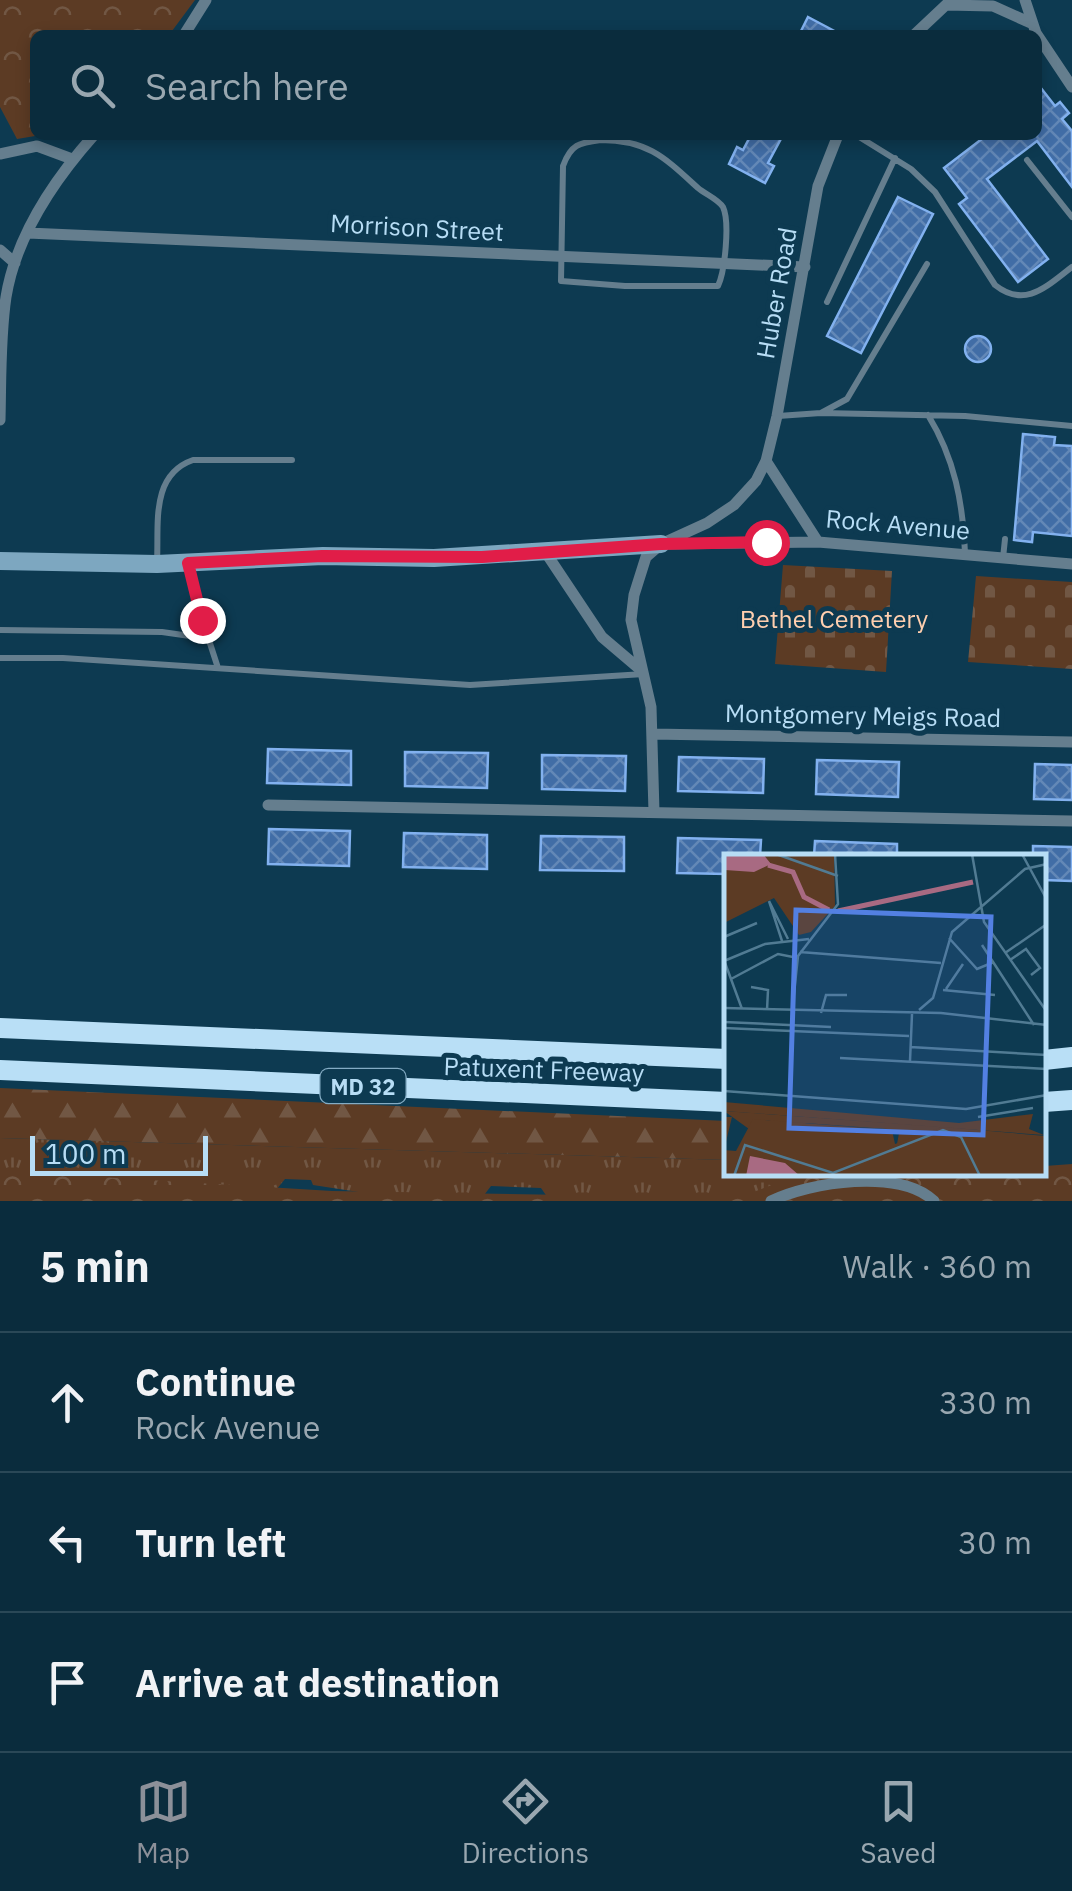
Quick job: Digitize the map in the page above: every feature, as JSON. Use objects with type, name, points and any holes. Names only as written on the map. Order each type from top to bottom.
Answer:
[{"type":"highway","name":"Patuxent Freeway","points":[[0,1028],[724,1059]]},
{"type":"highway","points":[[1047,1060],[1072,1057]]},
{"type":"highway","name":"Patuxent Freeway","points":[[0,1070],[724,1102]]},
{"type":"highway","points":[[1047,1102],[1072,1100]]},
{"type":"street","points":[[187,30],[206,0]]},
{"type":"street","points":[[1025,0],[1036,30]]},
{"type":"street","points":[[919,30],[948,2],[993,6],[1033,24]]},
{"type":"street","points":[[1042,42],[1072,87]]},
{"type":"street","points":[[0,420],[6,298],[16,263],[28,233],[72,160],[90,140]]},
{"type":"street","name":"Huber Road","points":[[661,544],[734,506],[756,481],[766,461],[818,186],[836,140]]},
{"type":"street","points":[[0,154],[38,146],[72,160]]},
{"type":"street","name":"Morrison Street","points":[[28,233],[805,267]]},
{"type":"street","points":[[0,250],[16,263]]},
{"type":"street","points":[[766,461],[818,542]]},
{"type":"street","name":"Rock Avenue","points":[[0,560],[156,564],[322,556],[434,558],[661,544],[818,542],[1072,564]]},
{"type":"street","points":[[654,812],[653,734],[645,674],[631,620],[634,594],[646,557],[661,544]]},
{"type":"street","points":[[546,554],[602,637],[645,674]]},
{"type":"street","name":"Montgomery Meigs Road","points":[[653,734],[1072,742]]},
{"type":"street","points":[[268,805],[1072,821]]},
{"type":"street","points":[[770,1201],[817,1186],[850,1182],[906,1186],[925,1192],[934,1201]]},
{"type":"lane","points":[[622,140],[650,148],[720,203],[725,217],[725,263],[715,288],[563,282],[563,166],[569,150],[577,143],[622,140]]},
{"type":"lane","points":[[864,140],[895,158],[935,192],[995,285],[1004,292],[1025,297],[1034,294],[1072,267]]},
{"type":"lane","points":[[827,302],[895,158]]},
{"type":"lane","points":[[1027,160],[1072,218]]},
{"type":"lane","points":[[822,413],[847,399],[857,387],[927,264]]},
{"type":"lane","points":[[928,415],[953,464],[961,499],[965,555]]},
{"type":"lane","points":[[777,416],[928,415],[1072,426]]},
{"type":"lane","points":[[156,564],[162,486],[180,464],[193,460],[292,460]]},
{"type":"lane","points":[[1003,558],[1004,539]]},
{"type":"lane","points":[[188,563],[218,668]]},
{"type":"lane","points":[[0,630],[162,632],[211,639]]},
{"type":"lane","points":[[0,658],[63,658],[470,685],[645,674]]},
{"type":"green space","points":[[0,0],[195,0],[173,30],[30,30],[30,137],[17,139],[0,107]]},
{"type":"green space","name":"Bethel Cemetery","points":[[783,565],[892,571],[886,672],[775,664]]},
{"type":"green space","points":[[976,576],[1072,582],[1072,669],[968,662]]},
{"type":"green space","points":[[0,1088],[724,1121],[724,1160],[0,1138]]},
{"type":"green space","points":[[0,1138],[724,1160],[724,1176],[1072,1180],[1072,1201],[550,1201],[541,1188],[491,1186],[481,1199],[378,1195],[313,1185],[311,1180],[285,1179],[276,1190],[179,1201],[86,1182],[0,1201]]},
{"type":"green space","points":[[1072,1164],[1072,1201],[730,1201],[795,1176],[1047,1176],[1047,1166]]},
{"type":"green space","points":[[0,1171],[332,1191],[567,1195],[568,1201],[0,1201]]},
{"type":"building","points":[[808,17],[833,30],[802,30]]},
{"type":"building","points":[[1042,89],[1055,106],[1060,102],[1069,113],[1062,119],[1072,131],[1072,187],[1037,141],[987,179],[1048,259],[1018,282],[959,204],[967,198],[944,168],[980,140],[1042,140]]},
{"type":"building","points":[[748,140],[780,140],[768,163],[774,166],[765,183],[729,164],[737,147],[743,150]]},
{"type":"building","points":[[898,197],[933,214],[861,353],[827,336]]},
{"type":"building","points":[[978,336],[987,340],[991,349],[987,358],[978,362],[969,358],[965,349],[969,340]]},
{"type":"building","points":[[1023,434],[1055,437],[1054,445],[1072,446],[1072,536],[1033,532],[1032,542],[1014,540]]},
{"type":"building","points":[[268,749],[351,751],[351,785],[267,783]]},
{"type":"building","points":[[405,752],[488,753],[487,788],[405,786]]},
{"type":"building","points":[[542,755],[626,756],[625,791],[542,789]]},
{"type":"building","points":[[679,757],[764,759],[763,793],[678,791]]},
{"type":"building","points":[[817,760],[899,762],[898,797],[816,794]]},
{"type":"building","points":[[1035,764],[1072,765],[1072,800],[1034,799]]},
{"type":"building","points":[[269,829],[350,831],[349,866],[268,864]]},
{"type":"building","points":[[404,833],[487,835],[487,869],[403,867]]},
{"type":"building","points":[[541,836],[624,837],[624,871],[540,870]]},
{"type":"building","points":[[678,838],[761,840],[760,854],[724,854],[724,874],[677,873]]},
{"type":"building","points":[[815,841],[897,844],[897,854],[814,854]]},
{"type":"building","points":[[1033,846],[1072,847],[1072,881],[1047,880],[1047,854],[1033,854]]},
{"type":"route","points":[[202,620],[188,563],[322,556],[482,557],[661,544],[766,542]]}]
